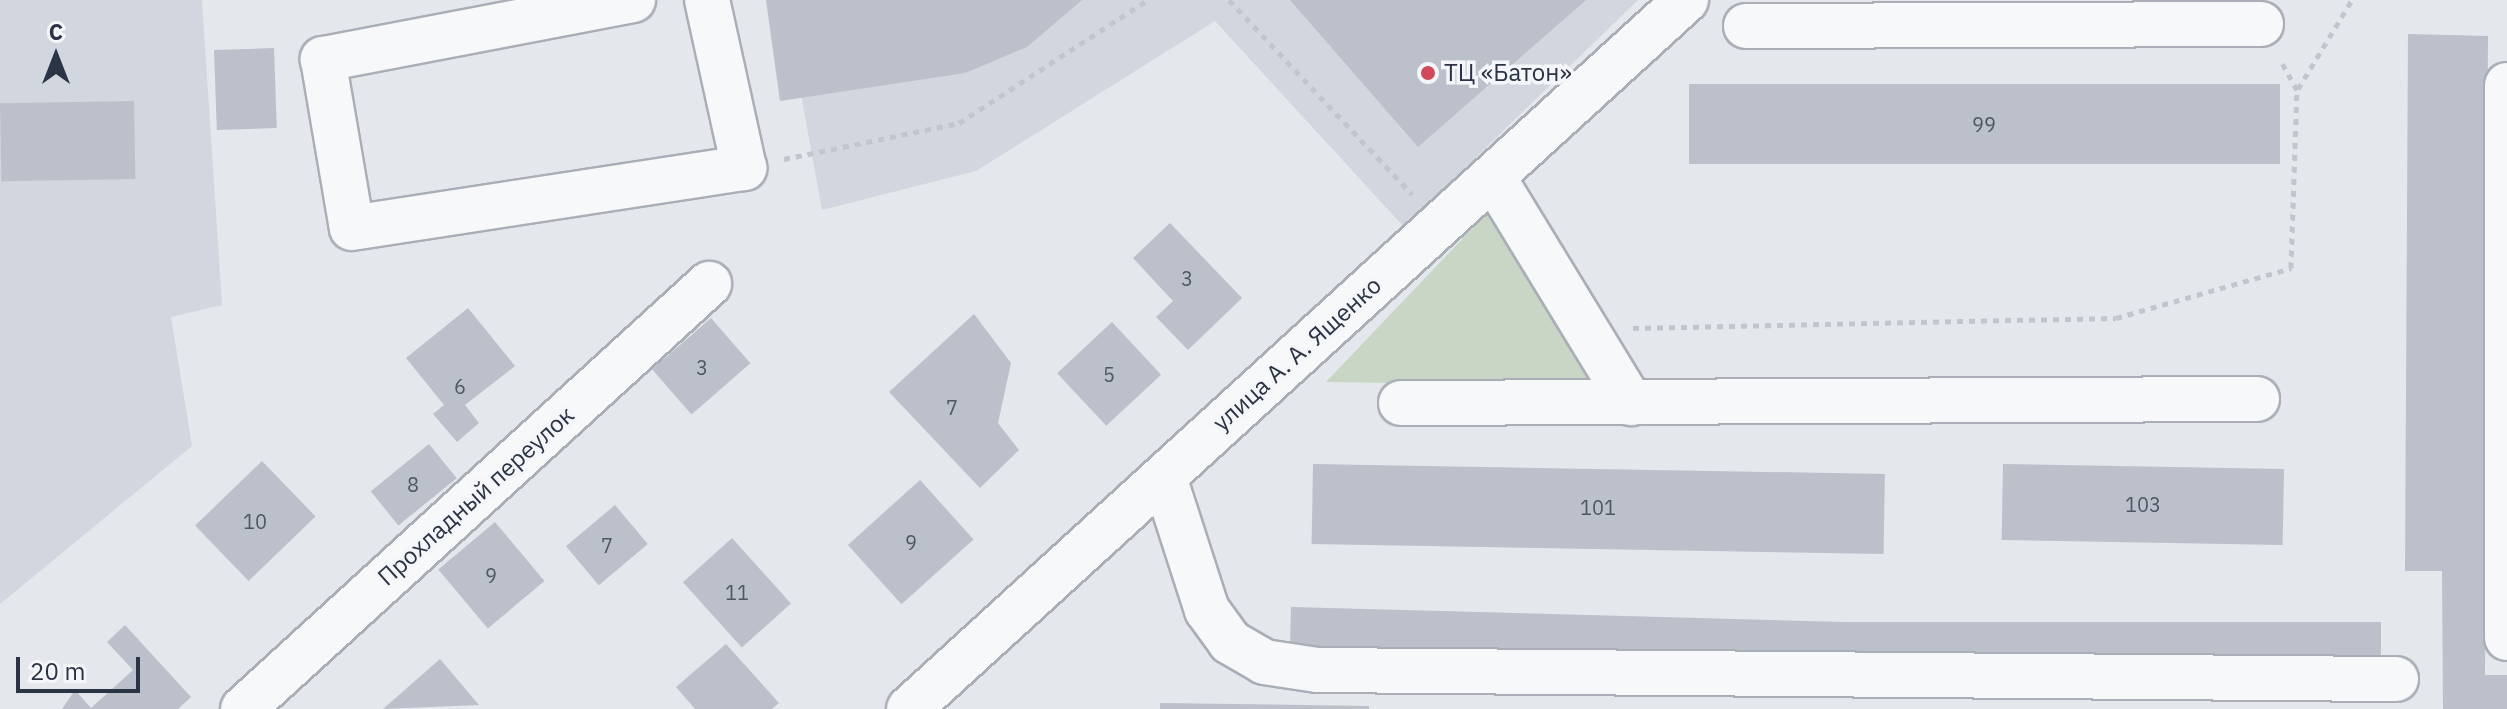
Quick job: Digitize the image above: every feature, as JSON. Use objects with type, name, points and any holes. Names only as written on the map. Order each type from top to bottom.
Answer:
[{"type":"street","points":[[633,0],[323,59],[352,228],[744,168],[707,0]]},
{"type":"street","name":"улица А. А. Ященко","points":[[909,709],[1686,0]]},
{"type":"street","points":[[1746,26],[1994,13],[2261,24]]},
{"type":"street","points":[[2507,85],[2507,638]]},
{"type":"street","points":[[1493,177],[1631,403]]},
{"type":"street","name":"Прохладный переулок","points":[[243,709],[709,284]]},
{"type":"street","points":[[1401,403],[2257,399]]},
{"type":"street","points":[[1164,477],[1207,610],[1230,642],[1264,662],[1317,670],[2396,679]]},
{"type":"path","points":[[744,168],[959,123],[1148,0]]},
{"type":"path","points":[[1229,0],[1440,224]]},
{"type":"path","points":[[1586,329],[2116,318],[2291,268],[2297,90],[2352,0]]},
{"type":"path","points":[[2261,24],[2297,90]]},
{"type":"shaded area","points":[[0,0],[202,0],[222,305],[171,317],[192,446],[0,604]]},
{"type":"shaded area","points":[[784,0],[1638,0],[1404,227],[1215,21],[976,171],[822,210]]},
{"type":"green space","points":[[1487,213],[1593,386],[1326,382]]},
{"type":"building","points":[[766,0],[1082,0],[1027,47],[965,73],[780,101]]},
{"type":"building","name":"ТЦ «Батон»","points":[[1290,0],[1586,0],[1418,147]]},
{"type":"building","points":[[2408,34],[2488,36],[2485,675],[2507,675],[2507,709],[2443,709],[2442,571],[2405,571]]},
{"type":"building","points":[[274,48],[277,128],[217,130],[214,50]]},
{"type":"building","points":[[1689,84],[2280,84],[2280,164],[1689,164]]},
{"type":"building","points":[[134,101],[135,179],[1,181],[0,103]]},
{"type":"building","points":[[1170,223],[1242,298],[1188,350],[1156,317],[1173,301],[1133,258]]},
{"type":"building","points":[[468,308],[515,366],[465,405],[479,423],[457,442],[433,414],[444,405],[406,358]]},
{"type":"building","points":[[974,314],[1011,363],[998,423],[1019,450],[980,488],[889,392]]},
{"type":"building","points":[[711,318],[750,363],[691,414],[652,369]]},
{"type":"building","points":[[1112,322],[1161,375],[1106,426],[1057,373]]},
{"type":"building","points":[[429,444],[457,478],[398,525],[371,491]]},
{"type":"building","points":[[262,461],[315,516],[249,581],[195,526]]},
{"type":"building","points":[[1313,464],[1885,474],[1884,554],[1312,544]]},
{"type":"building","points":[[2003,464],[2284,469],[2283,545],[2002,540]]},
{"type":"building","points":[[920,480],[974,539],[901,604],[848,545]]},
{"type":"building","points":[[615,505],[648,544],[599,585],[566,546]]},
{"type":"building","points":[[495,522],[544,581],[488,629],[438,570]]},
{"type":"building","points":[[732,538],[791,603],[742,648],[683,582]]},
{"type":"building","points":[[1291,607],[1845,622],[2381,622],[2381,665],[1290,650]]},
{"type":"building","points":[[125,625],[191,697],[178,709],[62,709],[75,690],[91,708],[133,670],[107,642]]},
{"type":"building","points":[[726,644],[779,703],[772,709],[695,709],[676,687]]},
{"type":"building","points":[[440,659],[479,705],[383,709]]},
{"type":"building","points":[[1160,703],[1369,706],[1369,709],[1160,709]]},
{"type":"place","name":"ТЦ «Батон»","points":[[1428,73]]}]
